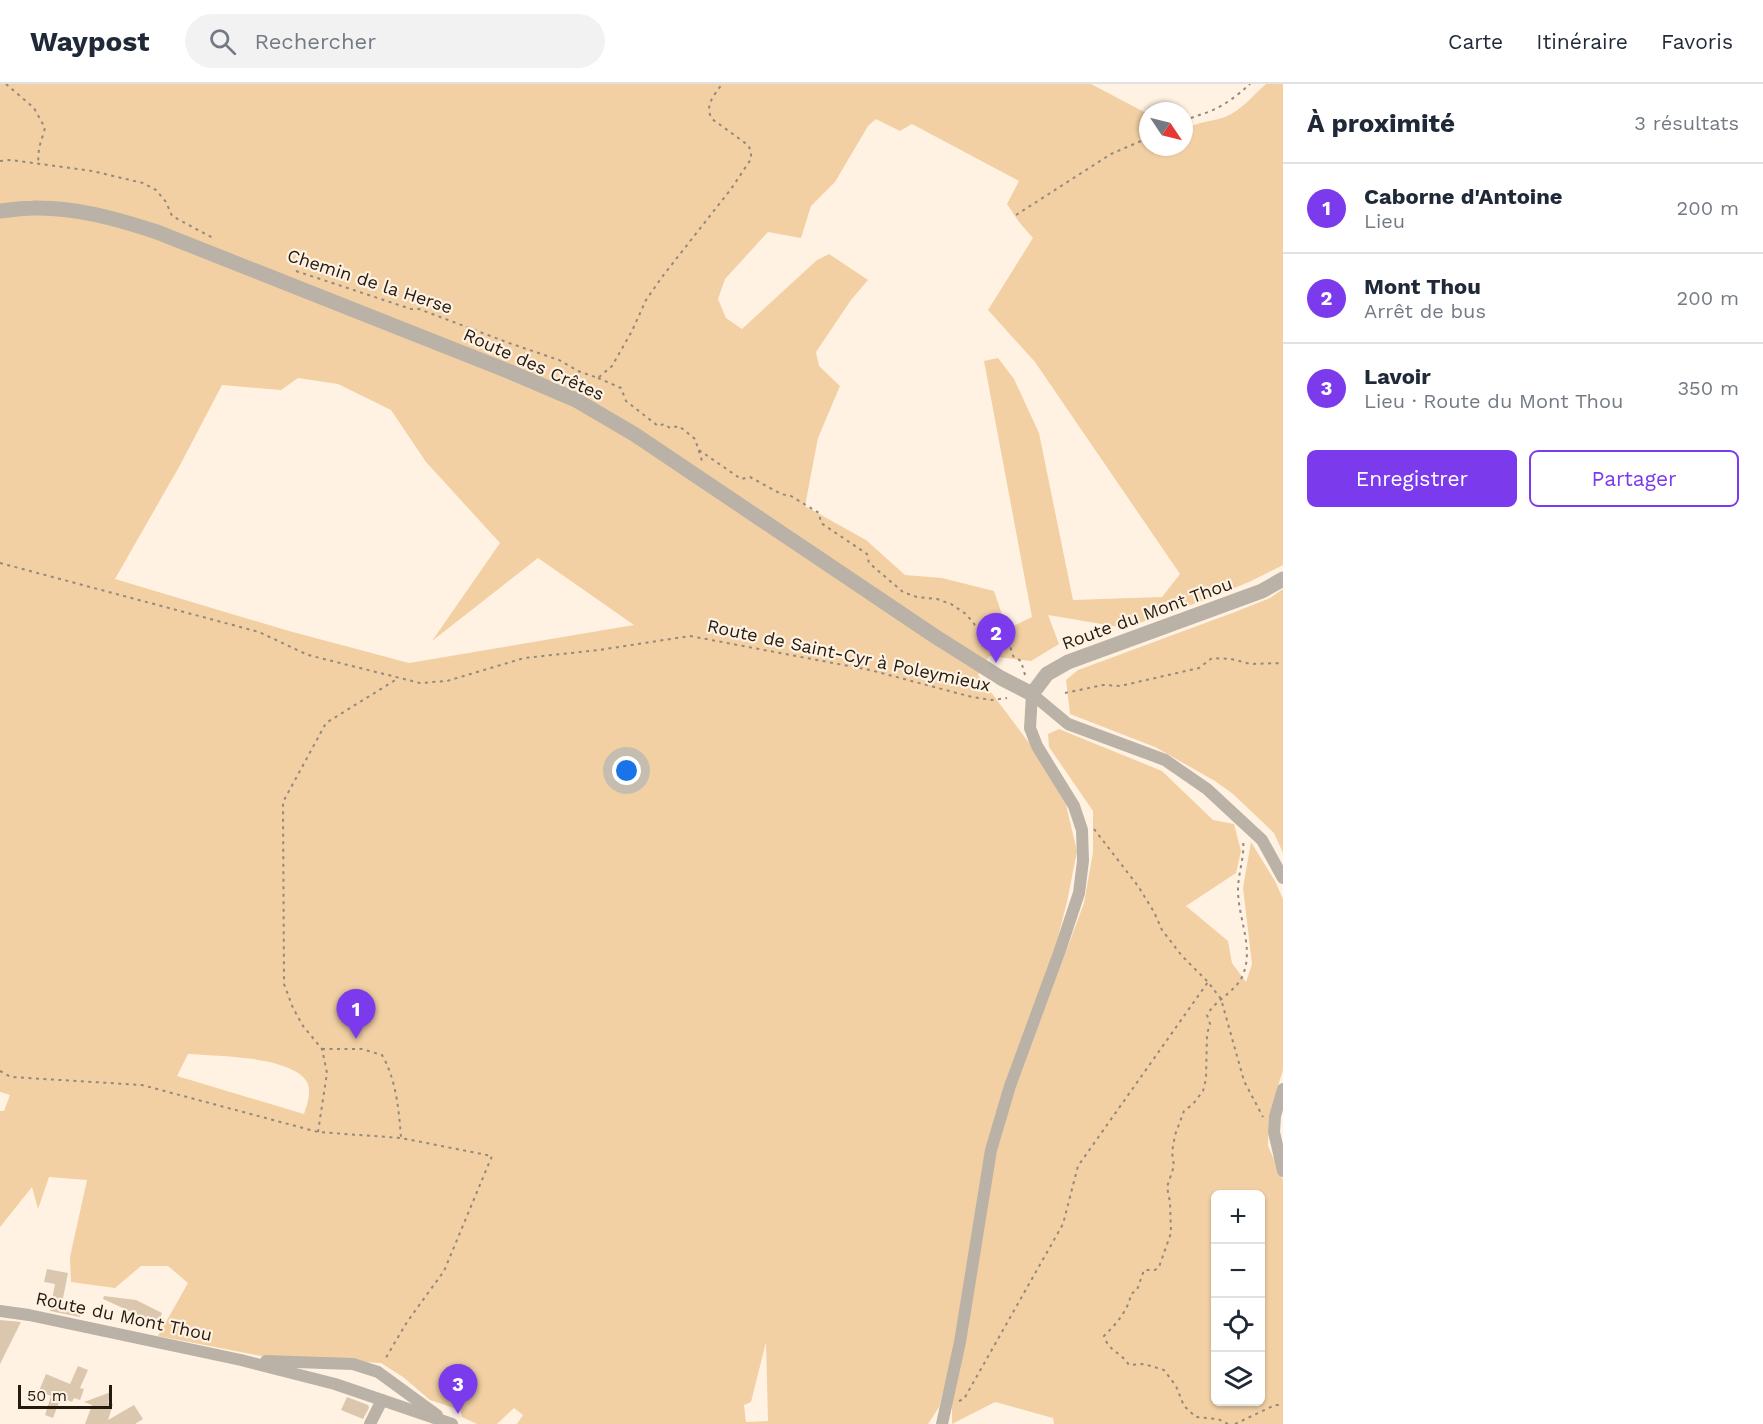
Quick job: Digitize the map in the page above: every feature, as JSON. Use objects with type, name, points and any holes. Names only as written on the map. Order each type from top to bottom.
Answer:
[{"type":"street","name":"Route des Crêtes","points":[[0,211],[32,208],[77,210],[118,219],[157,232],[576,400],[634,434],[936,638],[1032,694]]},
{"type":"street","name":"Route du Mont Thou","points":[[1032,694],[1047,674],[1068,662],[1262,591],[1283,579]]},
{"type":"street","points":[[1032,694],[1068,724],[1165,760],[1207,789],[1262,840],[1283,878]]},
{"type":"street","points":[[942,1424],[960,1342],[992,1150],[1010,1086],[1079,893],[1083,861],[1082,830],[1074,806],[1037,746],[1030,728],[1032,694]]},
{"type":"street","points":[[1283,1089],[1275,1116],[1274,1132],[1283,1171]]},
{"type":"street","name":"Route du Mont Thou","points":[[0,1311],[29,1315],[240,1360],[335,1384],[451,1423]]},
{"type":"street","name":"Route du Mont Thou","points":[[240,1360],[353,1364],[378,1372],[451,1423]]},
{"type":"street","points":[[370,1424],[382,1400]]},
{"type":"path","points":[[6,84],[34,108],[45,128],[39,148],[38,163]]},
{"type":"path","points":[[598,378],[612,366],[646,300],[662,277],[731,189],[751,159],[748,145],[712,119],[708,113],[708,106],[722,84]]},
{"type":"path","points":[[1193,117],[1214,110],[1250,84]]},
{"type":"path","points":[[1016,215],[1111,154],[1139,142]]},
{"type":"path","points":[[0,161],[11,160],[92,171],[143,183],[156,190],[166,202],[172,216],[217,240]]},
{"type":"path","name":"Chemin de la Herse","points":[[296,271],[411,309],[419,309],[559,360],[578,371],[621,388],[626,401],[658,426],[664,424],[670,428],[679,426],[695,439],[699,450]]},
{"type":"path","points":[[699,450],[708,484]]},
{"type":"path","points":[[699,450],[741,479],[750,477],[781,494],[791,496],[819,513],[821,523],[867,554],[869,563],[903,592],[951,604],[966,614],[975,625],[1010,646],[1013,656],[1021,661],[1032,694]]},
{"type":"path","name":"Route de Saint-Cyr à Poleymieux","points":[[0,563],[259,632],[308,656],[420,683],[447,681],[524,658],[599,650],[690,636],[870,670],[972,697],[992,700],[1032,694]]},
{"type":"path","points":[[1065,693],[1103,686],[1120,686],[1198,668],[1212,658],[1231,659],[1251,664],[1283,663]]},
{"type":"path","points":[[318,1132],[327,1073],[322,1049],[303,1026],[284,984],[283,802],[326,723],[397,678]]},
{"type":"path","points":[[1228,1424],[1218,1419],[1197,1417],[1184,1406],[1176,1386],[1164,1370],[1144,1364],[1129,1365],[1124,1358],[1107,1345],[1104,1336],[1116,1324],[1130,1303],[1131,1294],[1137,1290],[1144,1270],[1159,1268],[1171,1233],[1167,1187],[1174,1166],[1172,1152],[1175,1135],[1184,1111],[1193,1104],[1203,1090],[1206,1079],[1207,1034],[1210,1024],[1207,1015],[1210,1009],[1241,980],[1246,965],[1246,939],[1238,890],[1244,850],[1241,819]]},
{"type":"path","points":[[1089,823],[1138,886],[1162,930],[1221,999],[1244,1081],[1265,1123]]},
{"type":"path","points":[[945,1407],[964,1399],[1063,1224],[1077,1166],[1208,982]]},
{"type":"path","points":[[322,1049],[362,1049],[382,1055],[390,1070],[400,1118],[401,1138]]},
{"type":"path","points":[[0,1071],[11,1077],[142,1085],[318,1132],[401,1138],[492,1156],[444,1271],[407,1322],[378,1372]]},
{"type":"path","points":[[1235,1424],[1275,1405],[1283,1405]]},
{"type":"shaded area","points":[[0,84],[1091,84],[1139,109],[1139,156],[1193,156],[1193,126],[1231,114],[1242,107],[1266,84],[1283,84],[1283,565],[1205,600],[1125,628],[1048,615],[1059,644],[1031,661],[989,656],[978,675],[1033,748],[1066,805],[1077,851],[1054,952],[1007,1087],[956,1340],[939,1407],[928,1424],[517,1424],[523,1415],[514,1408],[497,1424],[477,1424],[462,1417],[460,1410],[430,1400],[403,1377],[381,1363],[261,1356],[158,1336],[188,1283],[168,1266],[141,1266],[115,1288],[71,1282],[70,1257],[87,1180],[49,1177],[38,1209],[32,1187],[0,1227],[0,1111],[4,1111],[10,1095],[0,1092]],"holes":[[[876,119],[900,131],[912,124],[1019,181],[1007,204],[1033,238],[988,310],[1035,362],[1180,574],[1162,597],[1073,600],[1039,433],[1014,379],[998,358],[984,361],[1032,617],[1007,629],[994,591],[942,578],[905,575],[866,540],[805,506],[818,438],[840,386],[819,366],[816,352],[851,300],[868,280],[829,254],[817,260],[742,329],[726,318],[718,299],[725,279],[768,232],[801,238],[811,206],[835,182],[868,126]],[[298,378],[338,384],[391,410],[426,462],[500,543],[432,641],[538,558],[634,625],[409,663],[289,631],[115,579],[179,467],[222,385],[281,390]],[[188,1054],[270,1062],[299,1073],[307,1082],[309,1090],[304,1114],[177,1076]],[[766,1342],[768,1421],[746,1422],[744,1405],[751,1402]]]},
{"type":"shaded area","points":[[1283,589],[1283,853],[1274,833],[1233,794],[1215,781],[1155,747],[1070,714],[1066,680],[1078,670],[1235,612],[1270,598]]},
{"type":"shaded area","points":[[1059,729],[1162,771],[1213,820],[1234,824],[1241,851],[1236,873],[1186,906],[1228,941],[1232,963],[1246,982],[1252,964],[1243,888],[1251,842],[1275,881],[1283,899],[1283,1070],[1269,1115],[1268,1146],[1283,1180],[1283,1424],[1054,1424],[1053,1418],[995,1402],[952,1424],[952,1402],[995,1149],[1084,903],[1093,852],[1093,811],[1049,747],[1048,734]]},
{"type":"building","points":[[47,1269],[68,1273],[62,1303],[82,1307],[80,1317],[50,1311],[55,1284],[44,1282]]},
{"type":"building","points":[[104,1296],[136,1300],[162,1313],[158,1324],[103,1299]]},
{"type":"building","points":[[0,1320],[21,1322],[0,1364]]},
{"type":"building","points":[[78,1366],[88,1370],[80,1388],[84,1389],[80,1400],[74,1398],[72,1402],[61,1397],[53,1418],[45,1415],[51,1396],[39,1391],[46,1374],[70,1384]]},
{"type":"building","points":[[111,1392],[108,1403],[113,1404],[108,1420],[134,1405],[143,1419],[135,1424],[85,1424],[92,1405],[84,1402]]},
{"type":"building","points":[[347,1397],[368,1405],[369,1408],[363,1419],[341,1410]]},
{"type":"place","name":"Mont Thou","points":[[996,663]]},
{"type":"place","name":"Caborne d'Antoine","points":[[356,1039]]},
{"type":"place","name":"Lavoir","points":[[458,1414]]}]
